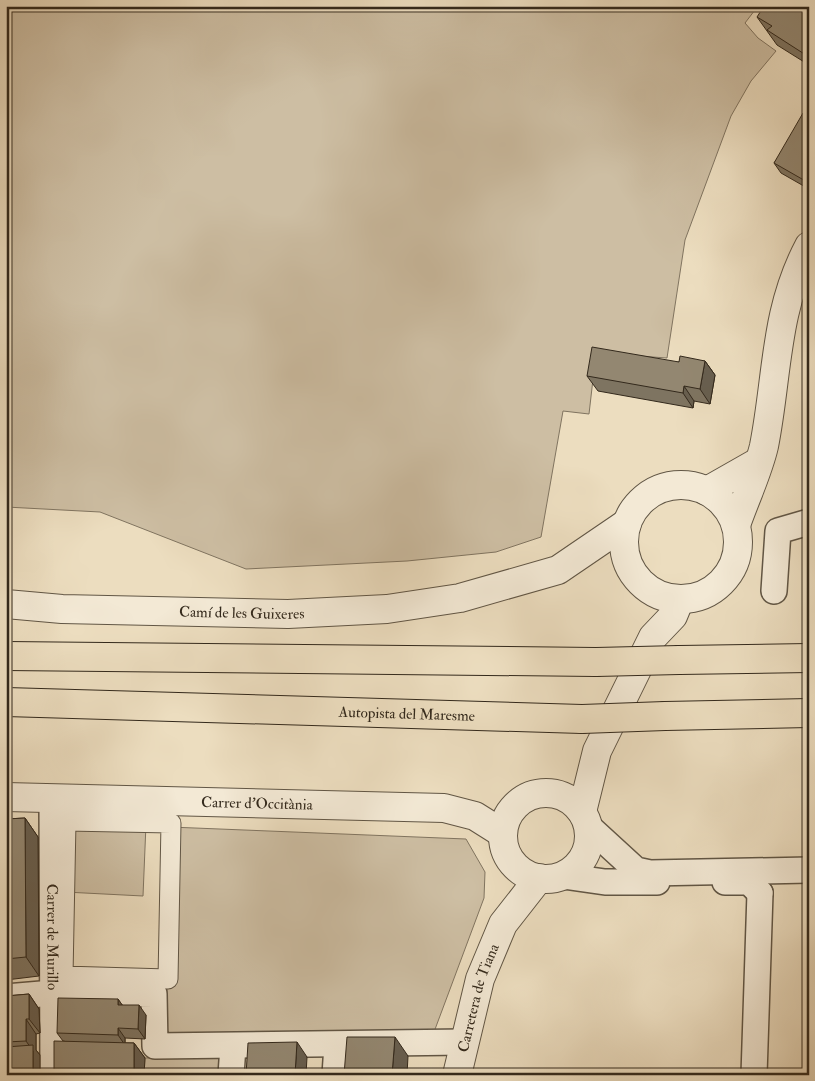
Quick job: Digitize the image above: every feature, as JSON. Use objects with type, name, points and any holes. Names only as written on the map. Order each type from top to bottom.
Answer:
[{"type":"highway","points":[[6,656],[596,662],[809,658]]},
{"type":"highway","name":"Autopista del Maresme","points":[[6,702],[582,719],[809,713]]},
{"type":"street","points":[[736,525],[758,462],[768,418],[781,322],[794,276],[809,246]]},
{"type":"street","points":[[707,491],[758,462]]},
{"type":"street","points":[[684,484],[707,491],[725,505],[736,525],[739,543],[736,561],[727,577],[714,589],[698,596],[680,599],[662,596],[647,587],[631,569],[624,547],[627,524],[639,502],[659,488],[684,484]]},
{"type":"street","points":[[774,591],[778,531],[809,522]]},
{"type":"street","name":"Camí de les Guixeres","points":[[6,604],[62,609],[288,614],[387,609],[476,593],[558,570],[627,524]]},
{"type":"street","points":[[647,587],[653,637]]},
{"type":"street","name":"Carretera de Tiana","points":[[503,924],[551,877],[576,868],[585,855],[589,841],[586,819],[597,751],[653,637],[673,616],[680,599]]},
{"type":"street","name":"Carretera de Tiana","points":[[457,1075],[480,979],[503,924],[510,861],[502,843],[505,820],[512,808],[522,799],[535,793],[548,792],[567,779],[597,751]]},
{"type":"street","points":[[548,792],[562,795],[573,802],[618,856],[636,870],[650,873],[801,871]]},
{"type":"street","name":"Carrer d'Occitània","points":[[6,797],[444,808],[475,816],[502,833]]},
{"type":"street","name":"Carrer de Murillo","points":[[52,798],[53,1075]]},
{"type":"street","points":[[66,821],[171,823],[168,979],[62,976],[66,821]]},
{"type":"street","points":[[605,882],[618,856]]},
{"type":"street","points":[[510,861],[524,874],[605,882],[749,882],[760,893]]},
{"type":"street","points":[[754,1075],[760,893],[773,878],[801,871]]},
{"type":"street","points":[[6,997],[53,993],[154,994],[155,1046],[464,1042]]},
{"type":"street","points":[[335,1075],[337,1044]]},
{"type":"street","points":[[231,1075],[233,1046]]},
{"type":"shaded area","points":[[6,6],[758,6],[745,23],[758,38],[776,51],[751,81],[731,116],[685,240],[667,358],[596,353],[589,414],[563,411],[541,537],[496,552],[407,561],[246,569],[100,512],[6,507]]},
{"type":"shaded area","points":[[65,820],[146,824],[143,896],[65,892]]},
{"type":"shaded area","points":[[170,827],[466,839],[485,872],[484,898],[434,1032],[166,1037]]},
{"type":"shaded area","points":[[224,1057],[222,1075],[144,1075],[145,1058]]},
{"type":"building","points":[[764,6],[809,6],[809,57],[767,30],[772,26],[757,17]]},
{"type":"building","points":[[803,113],[809,116],[809,183],[774,163]]},
{"type":"building","points":[[592,347],[679,362],[680,356],[705,361],[700,389],[684,386],[683,393],[587,376]]},
{"type":"building","points":[[25,818],[26,957],[6,959],[6,819]]},
{"type":"building","points":[[29,994],[29,1019],[26,1019],[26,1041],[6,1042],[6,996]]},
{"type":"building","points":[[58,998],[118,999],[118,1005],[139,1005],[138,1029],[118,1028],[118,1035],[57,1033]]},
{"type":"building","points":[[347,1037],[395,1037],[392,1075],[344,1075]]},
{"type":"building","points":[[54,1041],[134,1043],[134,1075],[54,1075]]},
{"type":"building","points":[[297,1042],[295,1075],[246,1075],[248,1043]]},
{"type":"building","points":[[33,1045],[33,1075],[6,1075],[6,1047]]}]
